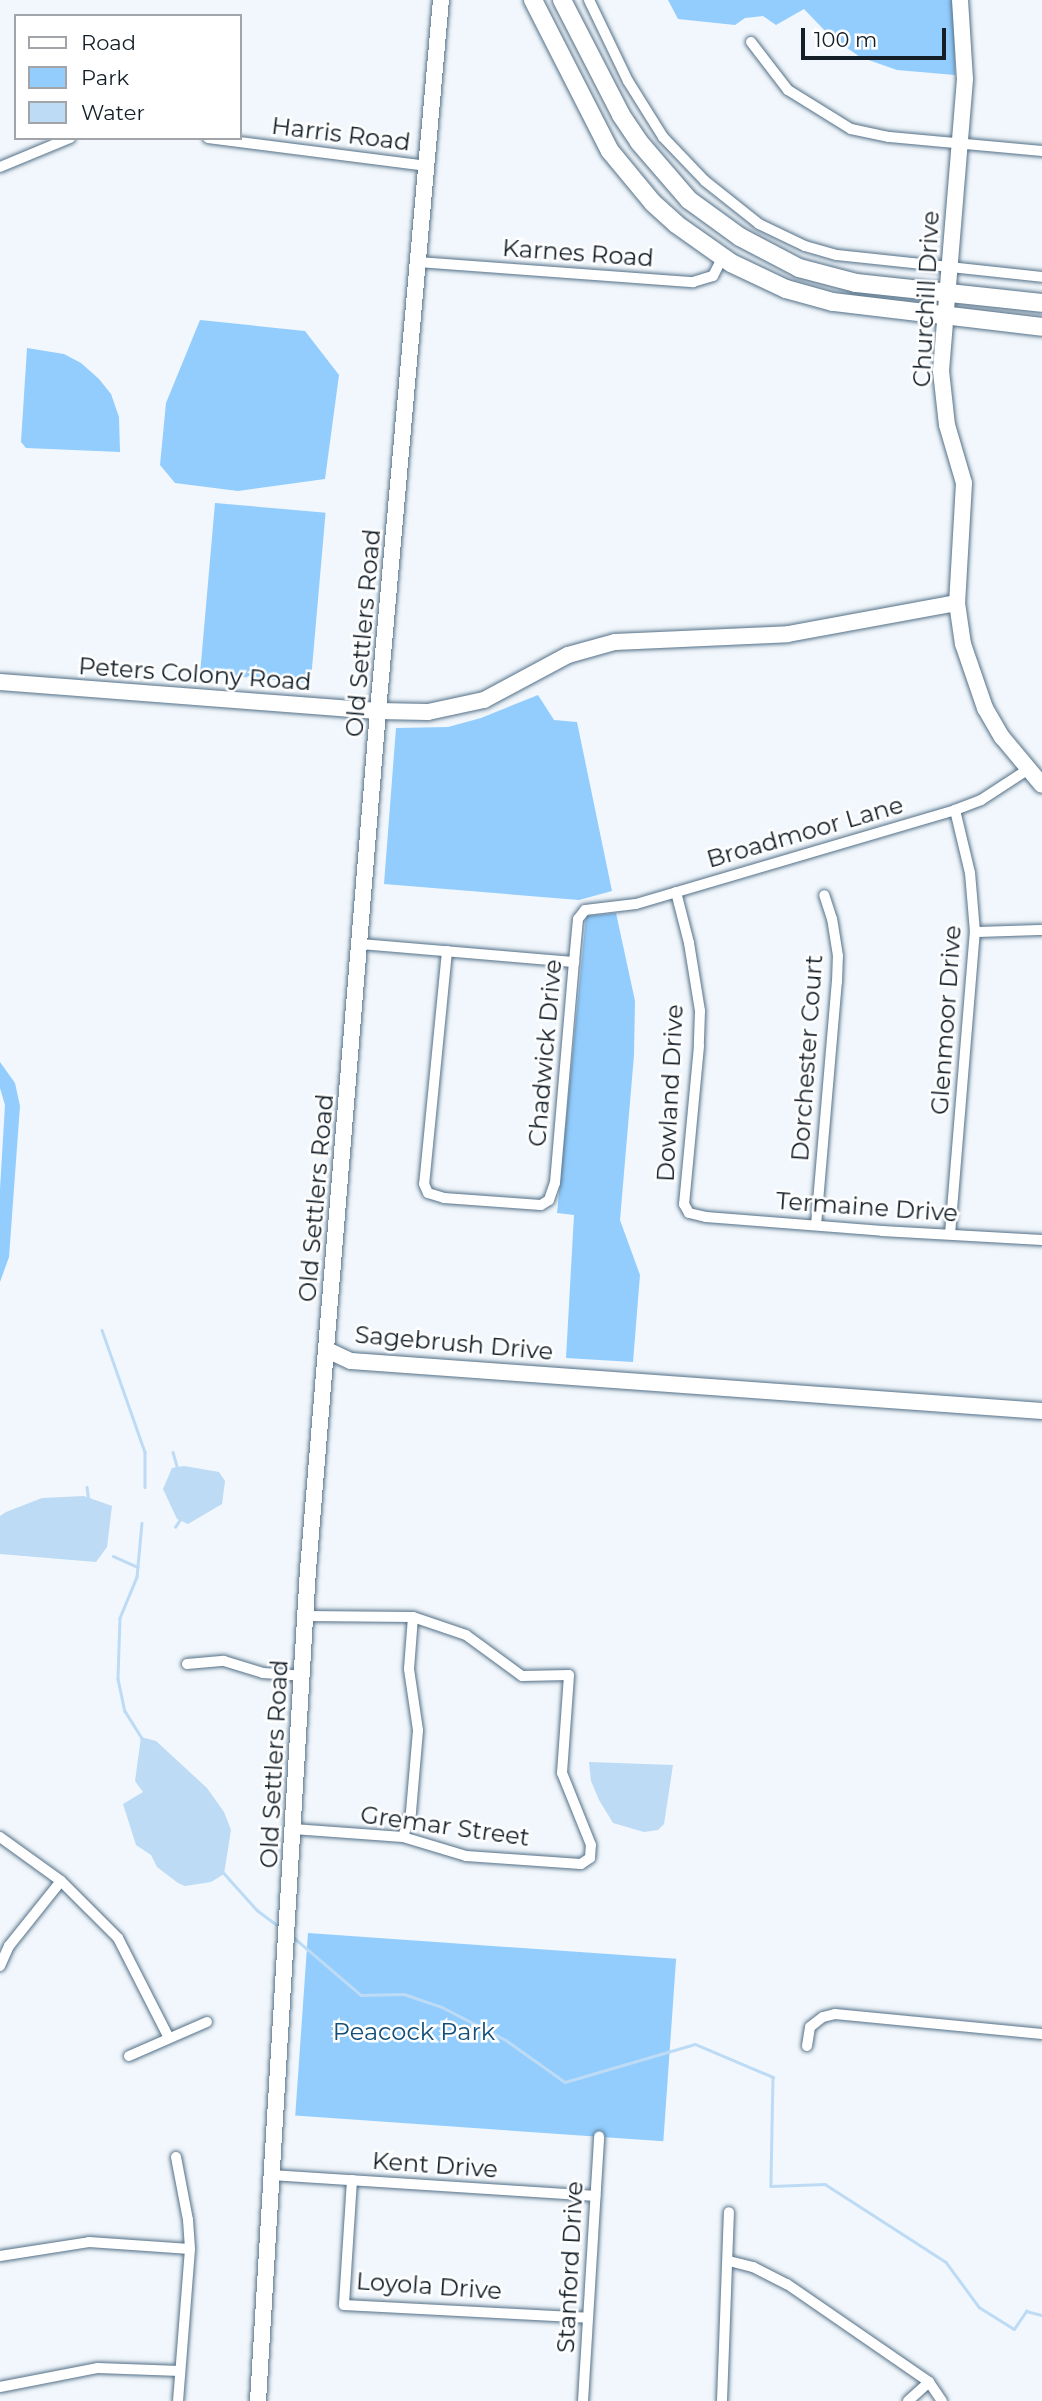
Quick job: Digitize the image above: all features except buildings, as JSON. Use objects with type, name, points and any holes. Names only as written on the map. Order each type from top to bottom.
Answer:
[{"type":"main road","points":[[533,0],[610,151],[653,203],[676,225],[722,258],[786,289],[823,300],[858,307],[1042,327]]},
{"type":"main road","points":[[562,0],[616,107],[639,142],[689,200],[768,253],[799,268],[856,283],[1042,303]]},
{"type":"main road","points":[[594,122],[616,107]]},
{"type":"street","name":"Old Settlers Road","points":[[258,2401],[306,1616],[378,711],[441,0]]},
{"type":"street","points":[[589,0],[628,81],[663,137],[689,166],[732,204],[775,233],[837,255],[1042,277]]},
{"type":"street","name":"Churchill Drive","points":[[960,0],[965,79],[941,371],[945,411],[964,483],[957,603],[963,644],[985,708],[1027,770],[1042,785]]},
{"type":"street","points":[[751,42],[788,90],[839,123],[889,138],[1042,152]]},
{"type":"street","points":[[0,167],[65,140]]},
{"type":"street","name":"Harris Road","points":[[224,140],[427,166]]},
{"type":"street","name":"Karnes Road","points":[[418,262],[693,282],[713,276],[722,258]]},
{"type":"street","name":"Peters Colony Road","points":[[0,682],[378,711],[428,712],[470,704],[499,693],[568,655],[615,642],[788,634],[957,603]]},
{"type":"street","name":"Broadmoor Lane","points":[[585,910],[626,906],[955,810],[981,800],[1027,770]]},
{"type":"street","name":"Glenmoor Drive","points":[[950,1234],[975,932],[970,873],[955,810]]},
{"type":"street","name":"Dowland Drive","points":[[676,892],[690,943],[700,1011],[684,1204],[690,1213]]},
{"type":"street","name":"Dorchester Court","points":[[816,1225],[838,956],[832,919],[824,895]]},
{"type":"street","name":"Chadwick Drive","points":[[447,951],[425,1175],[428,1193],[444,1198],[541,1205],[549,1200],[555,1184],[578,919],[585,910]]},
{"type":"street","points":[[975,932],[1042,930]]},
{"type":"street","points":[[360,944],[574,962]]},
{"type":"street","name":"Termaine Drive","points":[[690,1213],[706,1217],[1042,1240]]},
{"type":"street","name":"Sagebrush Drive","points":[[327,1350],[351,1361],[1042,1402]]},
{"type":"street","name":"Sagebrush Drive","points":[[718,1382],[1042,1411]]},
{"type":"street","points":[[306,1616],[414,1617],[409,1669],[418,1730],[411,1812],[403,1838]]},
{"type":"street","name":"Gremar Street","points":[[293,1829],[403,1838],[466,1856],[581,1864],[590,1858],[591,1845],[562,1773],[569,1675],[522,1676],[466,1635],[414,1617]]},
{"type":"street","points":[[187,1664],[224,1661],[263,1673],[302,1676]]},
{"type":"street","points":[[0,1837],[61,1881],[118,1938],[169,2038]]},
{"type":"street","points":[[0,1966],[9,1947],[61,1881]]},
{"type":"street","points":[[807,2046],[810,2027],[823,2017],[835,2014],[1042,2034]]},
{"type":"street","points":[[129,2056],[207,2022]]},
{"type":"street","name":"Stanford Drive","points":[[583,2401],[598,2136]]},
{"type":"street","points":[[176,2157],[188,2220],[190,2249],[178,2401]]},
{"type":"street","name":"Kent Drive","points":[[272,2175],[595,2196]]},
{"type":"street","name":"Loyola Drive","points":[[352,2180],[344,2305],[588,2318]]},
{"type":"street","points":[[722,2401],[729,2212]]},
{"type":"street","points":[[0,2256],[89,2242],[190,2249]]},
{"type":"street","points":[[729,2261],[753,2267],[787,2284],[929,2382],[943,2401]]},
{"type":"street","points":[[0,2388],[98,2368],[180,2371]]},
{"type":"street","points":[[908,2401],[929,2382]]},
{"type":"green space","points":[[668,0],[954,0],[955,75],[897,70],[860,57],[830,36],[804,9],[776,25],[763,16],[745,18],[735,25],[678,19]]},
{"type":"green space","points":[[200,320],[305,331],[339,375],[325,479],[238,491],[175,483],[160,465],[166,403]]},
{"type":"green space","points":[[27,348],[64,354],[81,363],[99,379],[111,394],[119,417],[120,452],[26,448],[21,442]]},
{"type":"green space","points":[[215,503],[326,513],[311,683],[200,673]]},
{"type":"green space","points":[[538,695],[554,720],[577,722],[612,891],[579,900],[384,884],[396,728],[448,727],[481,718]]},
{"type":"green space","points":[[616,913],[635,1001],[634,1055],[620,1220],[640,1275],[633,1362],[566,1358],[574,1215],[557,1213],[586,916]]},
{"type":"green space","points":[[0,1062],[15,1083],[20,1106],[9,1257],[0,1282],[0,1189],[5,1105],[0,1088]]},
{"type":"green space","name":"Peacock Park","points":[[308,1933],[676,1959],[663,2141],[295,2116]]},
{"type":"water","points":[[184,1466],[219,1472],[225,1481],[222,1504],[188,1524],[177,1519],[163,1489],[172,1468]]},
{"type":"water","points":[[84,1496],[112,1506],[107,1547],[96,1562],[0,1554],[0,1516],[42,1498]]},
{"type":"water","points":[[141,1737],[156,1741],[207,1788],[224,1812],[231,1830],[224,1874],[211,1882],[185,1886],[178,1883],[157,1867],[151,1855],[136,1845],[123,1804],[143,1792],[135,1781]]},
{"type":"water","points":[[589,1762],[673,1765],[664,1824],[658,1830],[644,1832],[613,1823],[591,1781]]},
{"type":"waterway","points":[[102,1330],[145,1452],[145,1487]]},
{"type":"waterway","points":[[173,1452],[178,1470]]},
{"type":"waterway","points":[[87,1487],[89,1501]]},
{"type":"waterway","points":[[175,1527],[181,1518]]},
{"type":"waterway","points":[[142,1523],[137,1577],[120,1618],[118,1679],[125,1711],[142,1738]]},
{"type":"waterway","points":[[113,1556],[138,1567]]},
{"type":"waterway","points":[[223,1872],[257,1910],[281,1928]]},
{"type":"waterway","points":[[292,1936],[361,1995],[404,1994],[442,2007],[506,2040],[565,2082],[695,2044],[773,2077],[771,2186],[825,2184],[946,2262],[979,2307],[1014,2329],[1026,2311],[1042,2315]]}]
